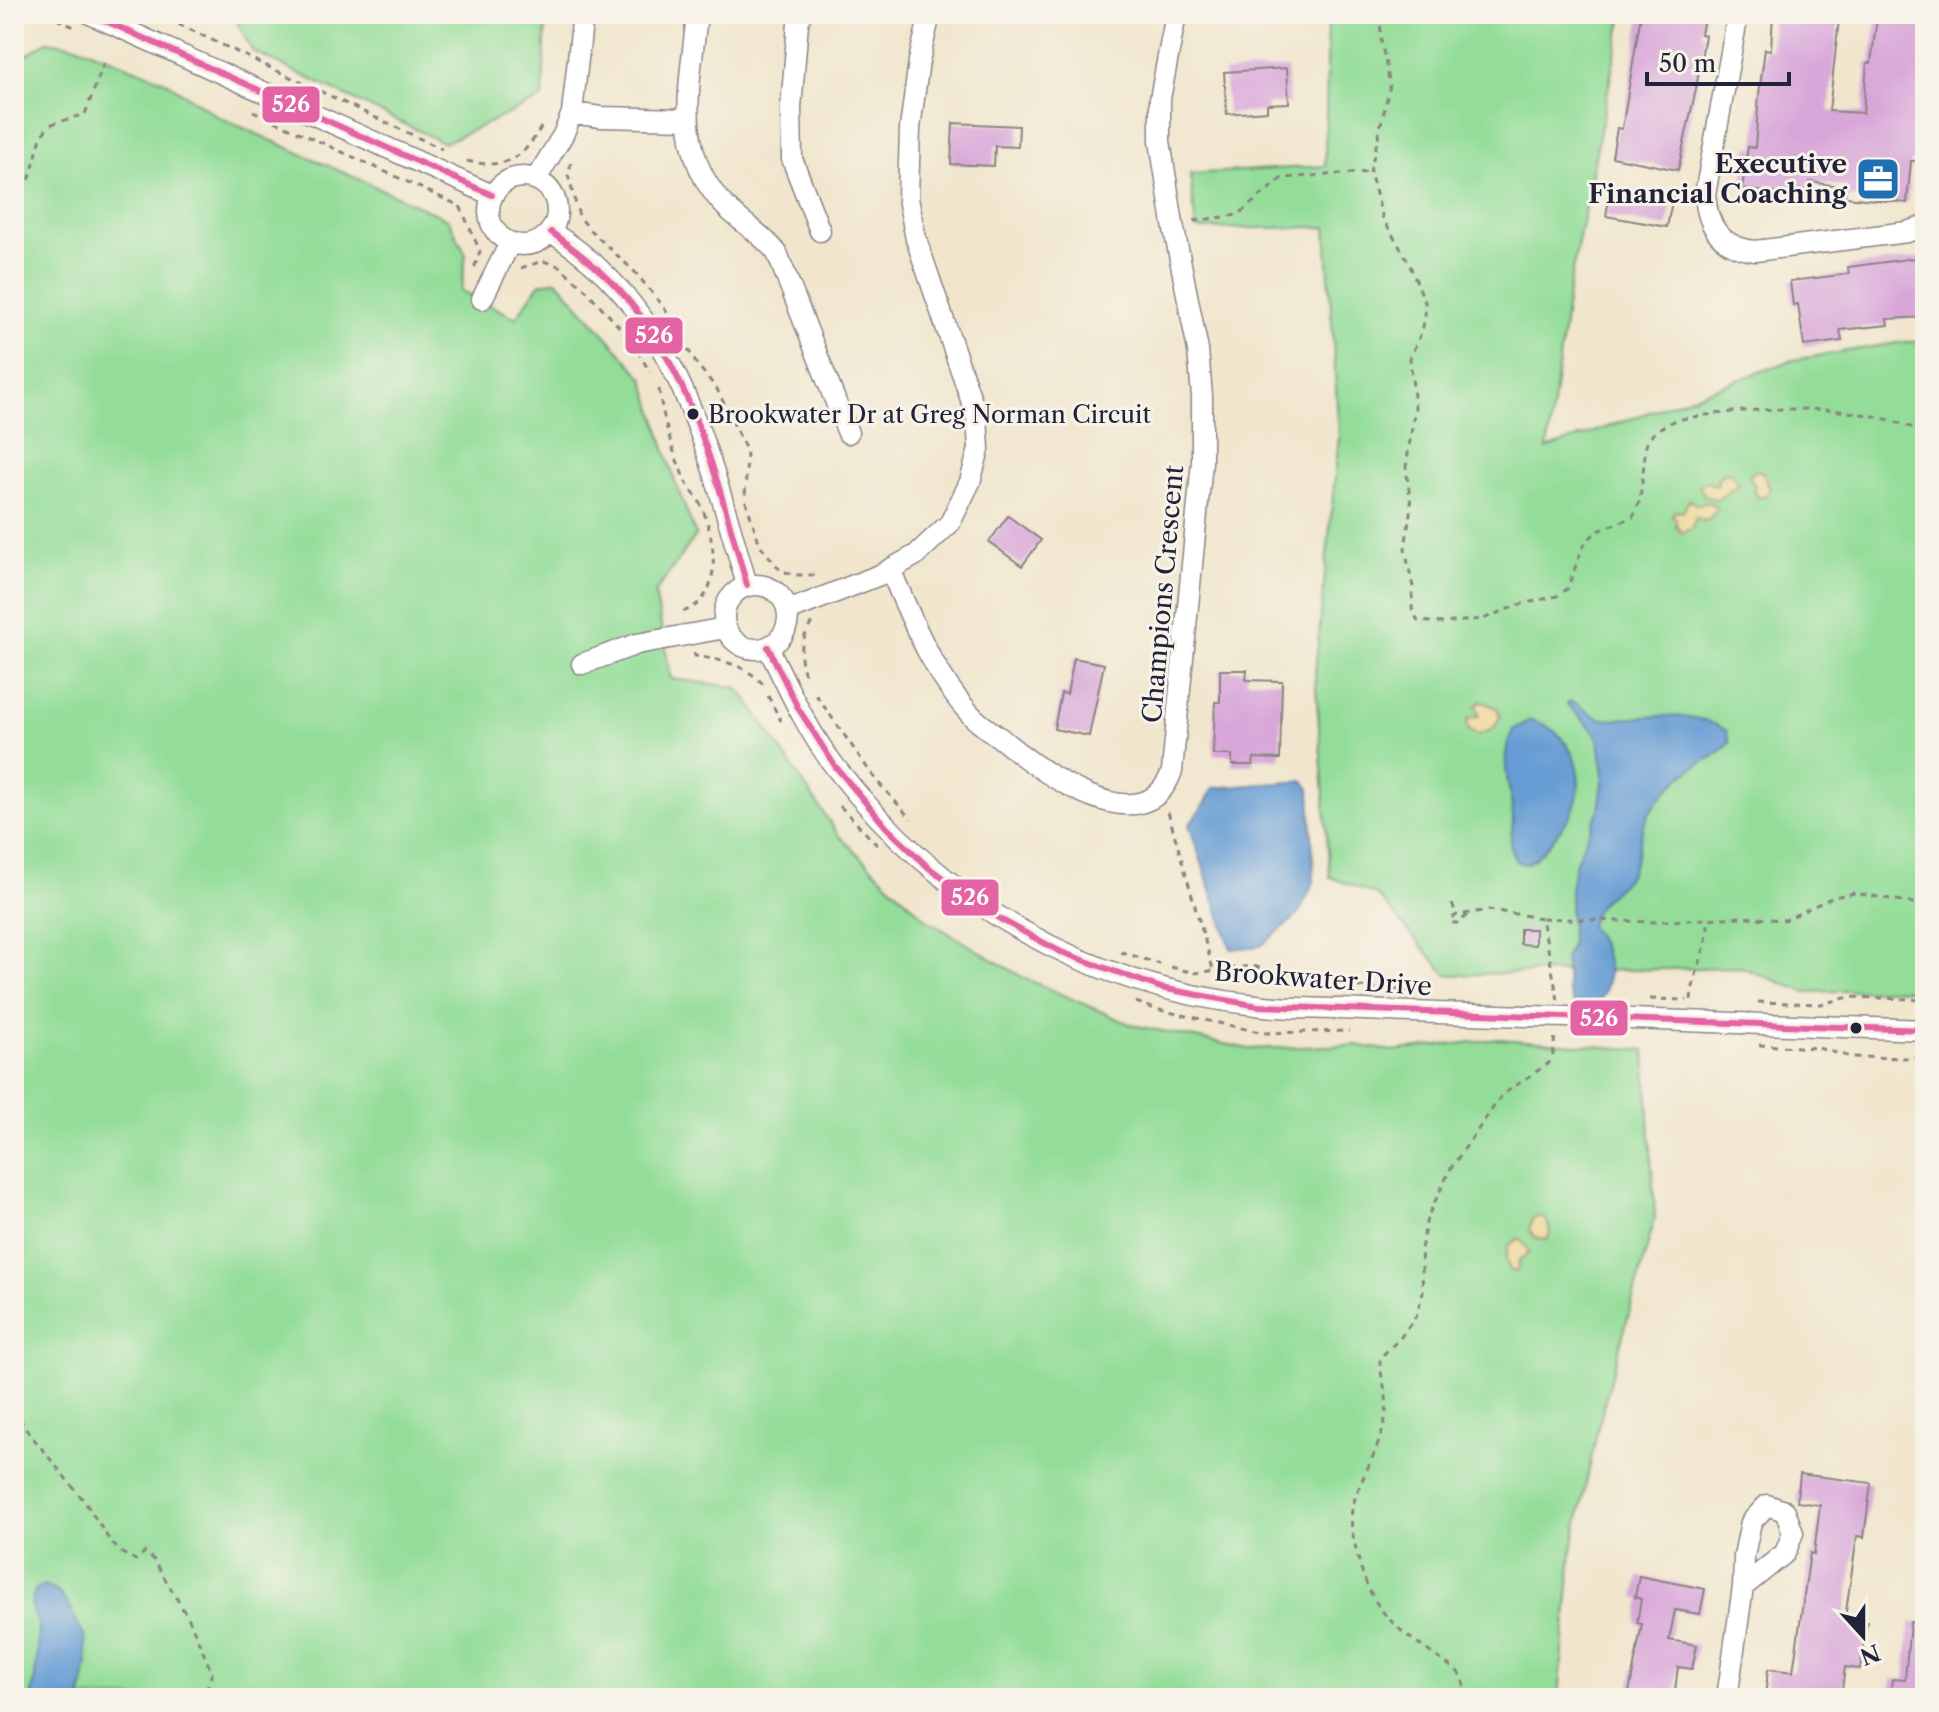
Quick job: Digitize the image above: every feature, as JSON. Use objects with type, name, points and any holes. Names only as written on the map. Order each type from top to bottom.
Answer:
[{"type":"street","points":[[90,14],[492,195]]},
{"type":"street","points":[[536,179],[563,135],[572,113],[583,14]]},
{"type":"street","points":[[697,14],[687,119],[695,163],[708,187],[742,222],[764,236],[777,253],[848,433]]},
{"type":"street","points":[[801,14],[791,108],[792,159],[820,231]]},
{"type":"street","points":[[788,611],[890,569],[916,555],[950,523],[970,482],[979,449],[977,417],[916,239],[908,198],[910,128],[919,61],[930,14]]},
{"type":"street","name":"Champions Crescent","points":[[890,569],[939,672],[971,715],[1035,767],[1105,802],[1130,806],[1147,801],[1167,785],[1172,771],[1202,462],[1198,350],[1160,141],[1165,63],[1176,14]]},
{"type":"street","points":[[1738,14],[1705,194],[1712,229],[1725,242],[1740,250],[1755,251],[1907,232],[1925,226]]},
{"type":"street","points":[[572,113],[601,117],[687,119]]},
{"type":"street","points":[[519,177],[536,179],[550,189],[556,199],[556,221],[551,232],[532,244],[510,243],[500,237],[489,217],[492,195],[508,180],[519,177]]},
{"type":"street","points":[[551,232],[573,245],[601,270],[641,316],[671,362],[689,399],[707,450],[747,585]]},
{"type":"street","points":[[482,299],[510,243]]},
{"type":"street","points":[[757,584],[778,592],[788,611],[785,633],[778,642],[768,647],[747,648],[737,644],[725,628],[725,607],[730,597],[747,585],[757,584]]},
{"type":"street","points":[[582,664],[637,644],[725,628]]},
{"type":"street","name":"Brookwater Drive","points":[[768,647],[798,708],[835,766],[887,828],[929,868],[1000,919],[1061,952],[1161,988],[1258,1006],[1925,1030]]},
{"type":"street","points":[[1727,1698],[1743,1587]]},
{"type":"path","points":[[157,14],[451,153]]},
{"type":"path","points":[[1382,14],[1380,35],[1390,85],[1370,172],[1383,219],[1408,261],[1425,302],[1425,317],[1409,365],[1415,407],[1406,467],[1411,506],[1405,549],[1413,587],[1412,609],[1418,621],[1443,623],[1483,619],[1518,605],[1557,596],[1567,589],[1583,547],[1591,537],[1598,531],[1633,517],[1640,500],[1646,445],[1660,427],[1676,420],[1793,407],[1895,421],[1925,434]]},
{"type":"path","points":[[14,198],[30,178],[46,129],[52,124],[85,114],[104,63]]},
{"type":"path","points":[[465,160],[488,166],[511,160],[526,151],[542,125],[563,135]]},
{"type":"path","points":[[571,160],[568,175],[579,216],[653,294],[696,363],[717,389],[747,452],[745,499],[760,545],[780,570],[794,575],[815,575],[827,596],[831,609],[815,617],[801,648],[800,662],[805,675]]},
{"type":"path","points":[[1173,224],[1238,215],[1282,178],[1370,172]]},
{"type":"path","points":[[810,688],[876,780],[914,823]]},
{"type":"path","points":[[1159,816],[1168,811],[1170,815],[1213,969]]},
{"type":"path","points":[[1467,915],[1456,924],[1452,923],[1452,918],[1457,915],[1489,910],[1542,918],[1650,922],[1741,917],[1785,920],[1833,897],[1855,893],[1925,905]]},
{"type":"path","points":[[1452,904],[1457,915]]},
{"type":"path","points":[[1542,918],[1558,1001]]},
{"type":"path","points":[[1637,1000],[1667,997],[1691,1000],[1695,974],[1708,933],[1708,920]]},
{"type":"path","points":[[1108,948],[1194,973],[1252,966],[1295,983],[1448,992]]},
{"type":"path","points":[[1749,1002],[1821,1004],[1849,997],[1925,1002]]},
{"type":"path","points":[[1467,1698],[1462,1677],[1457,1671],[1398,1628],[1379,1610],[1361,1570],[1352,1529],[1352,1508],[1382,1433],[1387,1410],[1380,1358],[1408,1329],[1423,1293],[1421,1249],[1431,1208],[1458,1157],[1496,1101],[1510,1088],[1549,1063],[1556,1027]]},
{"type":"path","points":[[1760,1045],[1818,1048],[1851,1057],[1914,1058],[1925,1055]]},
{"type":"path","points":[[14,1408],[25,1428],[85,1502],[110,1541],[122,1553],[136,1560],[145,1552],[154,1560],[190,1621],[212,1673],[204,1698]]},
{"type":"green space","points":[[233,14],[546,14],[543,98],[444,143],[252,51]]},
{"type":"green space","points":[[1328,14],[1623,14],[1568,294],[1547,449],[1793,360],[1925,341],[1925,989],[1805,992],[1741,967],[1447,975],[1377,895],[1330,877],[1315,673],[1339,437],[1326,227],[1196,229],[1190,174],[1325,166]]},
{"type":"green space","points":[[47,41],[78,46],[165,81],[219,117],[448,219],[466,254],[461,291],[516,318],[539,284],[557,280],[644,379],[675,482],[696,535],[655,593],[671,679],[736,687],[839,836],[927,920],[1024,978],[1132,1025],[1249,1049],[1356,1045],[1392,1051],[1499,1039],[1645,1050],[1655,1218],[1598,1427],[1572,1551],[1559,1698],[14,1698],[14,64]]},
{"type":"sand","points":[[1756,470],[1763,472],[1770,489],[1765,497],[1758,497],[1749,476]]},
{"type":"sand","points":[[1726,472],[1732,474],[1738,485],[1717,500],[1705,496],[1699,486],[1707,481],[1715,486],[1718,484],[1717,478]]},
{"type":"sand","points":[[1689,500],[1698,505],[1708,502],[1718,509],[1708,520],[1702,521],[1696,517],[1692,528],[1683,533],[1676,527],[1676,519],[1672,515],[1675,511],[1683,512]]},
{"type":"sand","points":[[1481,701],[1497,708],[1500,717],[1493,729],[1479,735],[1469,731],[1467,724],[1469,718],[1479,716],[1476,706]]},
{"type":"sand","points":[[1541,1216],[1549,1227],[1547,1240],[1535,1237],[1529,1230],[1532,1219]]},
{"type":"sand","points":[[1519,1238],[1530,1252],[1519,1260],[1515,1272],[1510,1270],[1506,1260],[1508,1246]]},
{"type":"water","points":[[1570,701],[1606,720],[1666,716],[1702,720],[1726,730],[1730,743],[1683,776],[1655,804],[1643,827],[1631,871],[1595,911],[1590,926],[1603,949],[1608,965],[1608,982],[1604,994],[1590,1013],[1578,1012],[1568,991],[1565,957],[1571,945],[1570,889],[1576,861],[1599,810],[1604,775],[1599,741],[1594,731],[1567,704]]},
{"type":"water","points":[[1530,720],[1557,733],[1566,744],[1578,771],[1579,785],[1577,800],[1567,821],[1540,854],[1524,864],[1516,861],[1511,850],[1513,818],[1506,752],[1513,730]]},
{"type":"water","points":[[1304,781],[1310,789],[1314,882],[1298,915],[1261,946],[1231,949],[1189,825],[1213,788]]},
{"type":"water","points":[[44,1585],[58,1592],[67,1603],[85,1637],[87,1663],[81,1698],[31,1698],[38,1626],[32,1605],[36,1589]]},
{"type":"building","points":[[1641,14],[1705,14],[1701,34],[1705,35],[1696,89],[1678,170],[1612,157],[1617,128],[1622,129]]},
{"type":"building","points":[[1773,14],[1826,14],[1826,18],[1839,19],[1829,111],[1863,113],[1867,63],[1871,63],[1877,18],[1925,24],[1925,106],[1919,161],[1911,161],[1907,203],[1845,197],[1846,187],[1810,182],[1809,191],[1790,189],[1789,195],[1742,189],[1748,147],[1755,148],[1765,49],[1771,50]]},
{"type":"building","points":[[1287,68],[1289,103],[1267,104],[1267,111],[1227,114],[1224,72]]},
{"type":"building","points":[[953,123],[1019,126],[1018,147],[995,146],[994,166],[951,164]]},
{"type":"building","points":[[1611,186],[1673,196],[1667,227],[1606,216]]},
{"type":"building","points":[[1923,257],[1925,317],[1887,319],[1888,325],[1840,330],[1842,341],[1804,346],[1798,304],[1793,305],[1790,281],[1849,274],[1848,267]]},
{"type":"building","points":[[1008,516],[1041,540],[1022,566],[989,542]]},
{"type":"building","points":[[1074,658],[1104,664],[1089,736],[1054,729],[1061,693],[1067,694]]},
{"type":"building","points":[[1220,670],[1247,670],[1246,680],[1282,681],[1280,759],[1254,758],[1253,765],[1232,765],[1232,755],[1213,755],[1215,702],[1220,702]]},
{"type":"building","points":[[1520,929],[1535,929],[1535,945],[1520,944]]},
{"type":"building","points":[[1800,1474],[1871,1483],[1864,1537],[1857,1536],[1845,1618],[1867,1622],[1860,1669],[1845,1667],[1841,1698],[1765,1698],[1768,1669],[1793,1672],[1810,1553],[1814,1554],[1820,1505],[1797,1502]]},
{"type":"building","points":[[1639,1576],[1705,1589],[1700,1614],[1675,1610],[1669,1640],[1697,1645],[1692,1669],[1678,1667],[1674,1698],[1628,1698],[1642,1624],[1637,1623],[1641,1599],[1635,1597]]},
{"type":"building","points":[[1910,1622],[1925,1623],[1925,1698],[1890,1698],[1892,1679],[1905,1680]]},
{"type":"transit line","name":"526","points":[[90,14],[492,195]]},
{"type":"transit line","name":"526","points":[[551,232],[620,290],[671,364],[715,473],[747,585]]},
{"type":"transit line","name":"526","points":[[768,647],[798,708],[835,766],[887,828],[929,868],[1000,919],[1061,952],[1161,988],[1258,1006],[1925,1030]]},
{"type":"place","name":"Executive Financial Coaching","points":[[1878,179]]},
{"type":"place","name":"Brookwater Dr at Greg Norman Circuit","points":[[693,414]]}]
